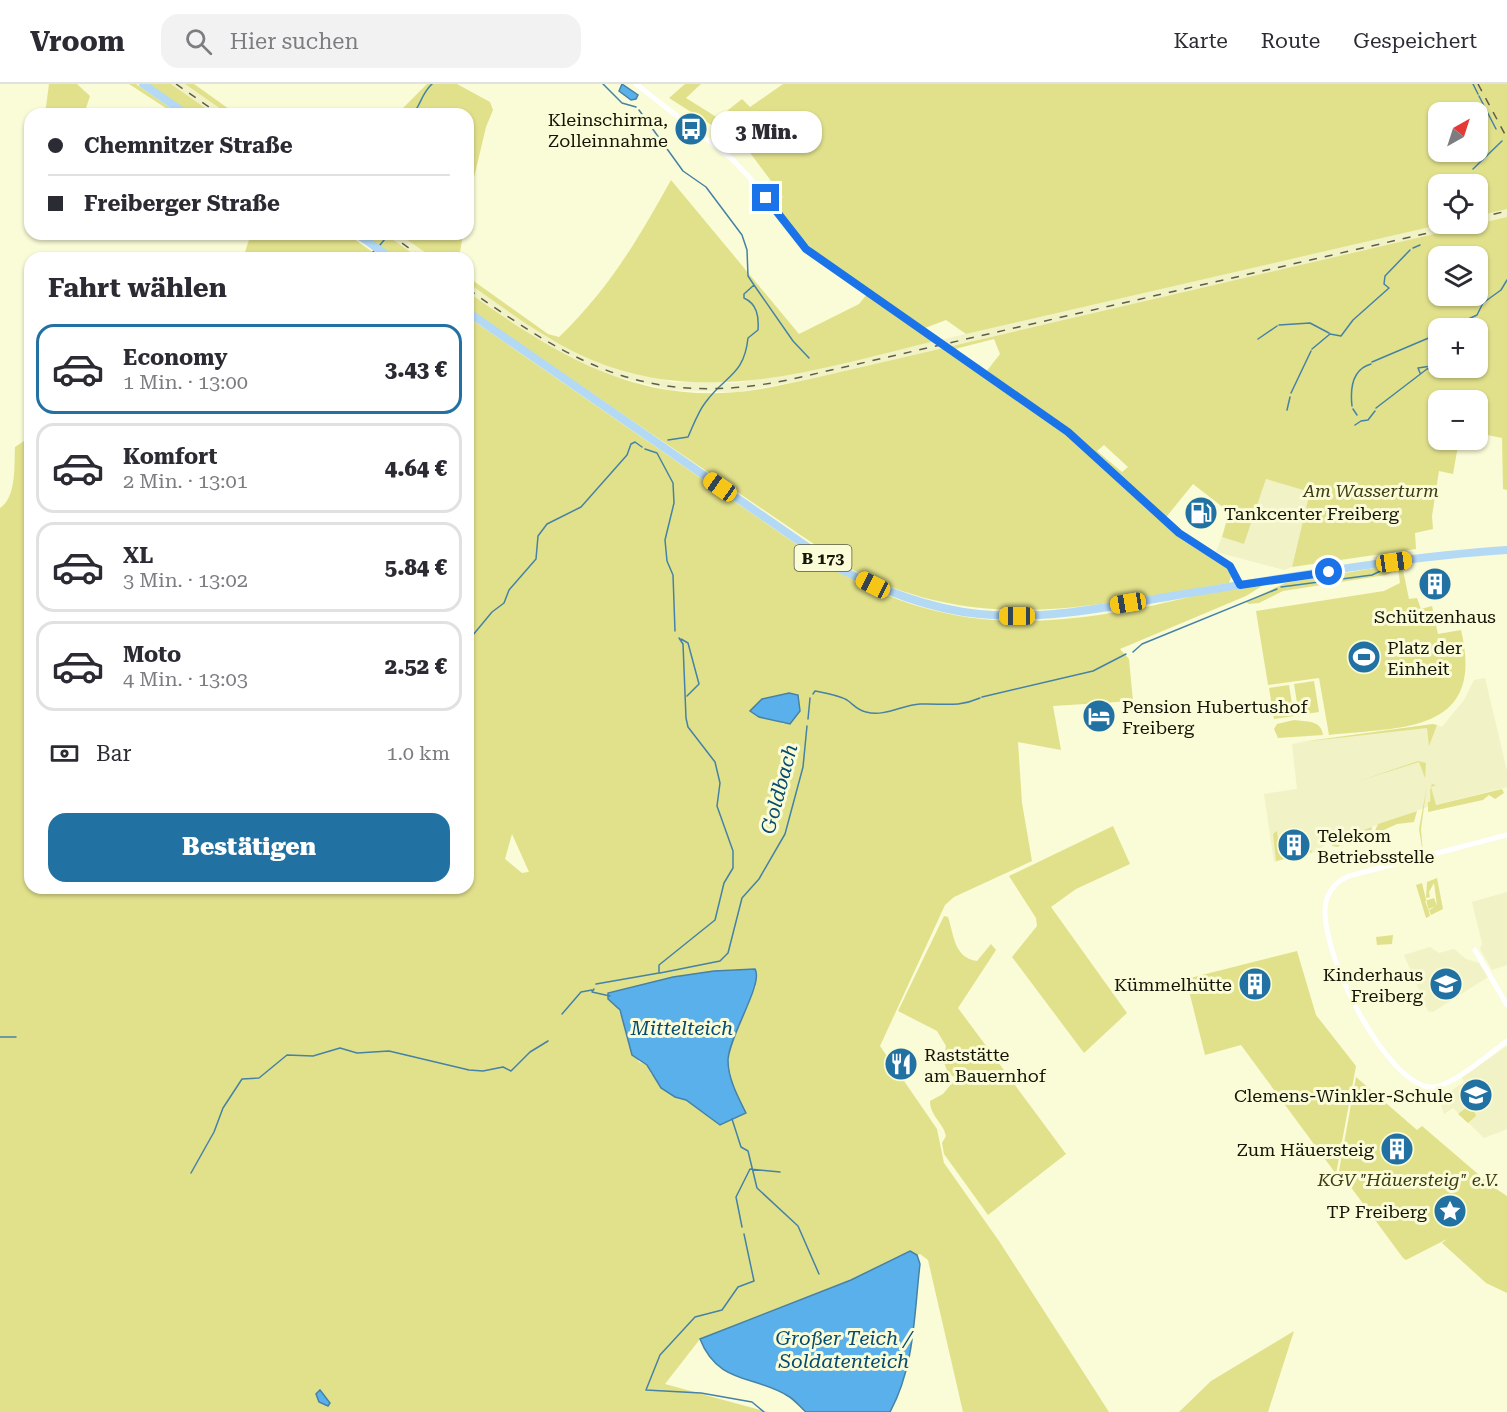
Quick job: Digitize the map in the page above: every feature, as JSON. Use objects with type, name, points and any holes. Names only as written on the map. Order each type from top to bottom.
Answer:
[{"type":"main road","points":[[143,84],[177,108]]},
{"type":"main road","points":[[366,240],[382,252]]},
{"type":"main road","name":"B 173","points":[[474,316],[838,568],[894,594],[942,608],[977,614],[1033,616],[1434,556],[1507,550]]},
{"type":"street","points":[[636,84],[732,159],[806,249],[1068,432],[1179,533],[1230,566],[1240,585]]},
{"type":"street","points":[[1507,835],[1349,876],[1331,889],[1326,900],[1325,913],[1341,976],[1356,1010],[1376,1041],[1415,1080],[1431,1087],[1440,1085],[1507,1041]]},
{"type":"street","points":[[1475,950],[1507,1005]]},
{"type":"shaded area","points":[[171,84],[185,84],[219,108],[205,108]]},
{"type":"shaded area","points":[[1507,209],[1507,217],[1488,222],[1488,214]]},
{"type":"shaded area","points":[[1428,227],[1428,234],[1434,234],[810,379],[737,392],[671,390],[604,374],[552,349],[474,296],[474,287],[547,337],[607,365],[672,382],[736,383],[806,371]]},
{"type":"shaded area","points":[[394,240],[408,240],[424,252],[410,252]]},
{"type":"shaded area","points":[[1266,479],[1311,492],[1292,567],[1284,570],[1216,552],[1222,537],[1244,544]]},
{"type":"shaded area","points":[[1485,678],[1507,771],[1507,787],[1427,807],[1329,842],[1316,852],[1274,862],[1264,794],[1297,789],[1292,744],[1433,724],[1442,727],[1464,700],[1474,680]]},
{"type":"shaded area","points":[[1507,892],[1507,965],[1492,970],[1480,949],[1482,943],[1472,902]]},
{"type":"shaded area","name":"Kinderhaus Freiberg","points":[[1430,947],[1439,953],[1454,949],[1466,959],[1479,963],[1488,977],[1433,1012],[1428,1011],[1404,955]]},
{"type":"shaded area","name":"Clemens-Winkler-Schule","points":[[1507,1046],[1507,1129],[1484,1138],[1453,1108],[1444,1114],[1439,1099],[1464,1082],[1462,1077]]},
{"type":"green space","points":[[49,84],[77,84],[90,96],[86,108],[46,108]]},
{"type":"green space","points":[[129,84],[136,84],[170,108],[166,108]]},
{"type":"green space","points":[[146,84],[171,84],[205,108],[180,108]]},
{"type":"green space","points":[[185,84],[194,84],[228,108],[219,108]]},
{"type":"green space","points":[[427,84],[457,84],[490,102],[493,110],[486,127],[474,178],[474,108],[403,108]]},
{"type":"green space","points":[[685,84],[701,84],[686,98],[718,118],[742,99],[750,107],[783,84],[1507,84],[1507,209],[1488,214],[1488,174],[1428,174],[1428,227],[966,334],[946,320],[925,328],[940,340],[809,371],[723,382],[680,381],[636,374],[592,360],[528,325],[474,287],[474,281],[548,334],[559,337],[593,301],[621,263],[671,180],[799,334],[859,304],[868,293],[828,263],[796,231],[775,203],[783,197],[745,146],[726,128],[721,131],[669,98]]},
{"type":"green space","name":"Am Wasserturm","points":[[1507,217],[1507,490],[1503,489],[1502,438],[1488,435],[1488,390],[1428,390],[1428,450],[1457,450],[1453,474],[1439,471],[1432,516],[1433,529],[1415,533],[1416,549],[1292,567],[1310,492],[1266,479],[1244,544],[1222,537],[1229,512],[1193,484],[1163,521],[1184,541],[1227,568],[1231,577],[1229,583],[1130,600],[1036,610],[990,609],[944,602],[897,589],[849,568],[474,313],[474,296],[561,352],[594,368],[627,380],[662,389],[698,393],[746,391],[810,379],[1434,234],[1488,234],[1488,221]],"holes":[[[994,339],[1000,354],[986,372],[955,349]],[[1104,445],[1128,467],[1122,472],[1097,451]]]},
{"type":"green space","points":[[249,240],[356,240],[372,252],[245,252]]},
{"type":"green space","points":[[370,240],[394,240],[410,252],[386,252]]},
{"type":"green space","points":[[408,240],[462,240],[460,252],[424,252]]},
{"type":"green space","points":[[474,321],[822,562],[862,584],[902,601],[940,612],[979,619],[1059,620],[1146,607],[1219,590],[1262,586],[1246,596],[1120,649],[1129,659],[1133,701],[1053,706],[1061,750],[1018,742],[1022,803],[1032,861],[954,897],[945,905],[880,1046],[937,1129],[944,1163],[999,1241],[1109,1412],[963,1412],[928,1260],[910,1251],[851,1280],[700,1339],[665,1384],[768,1412],[0,1412],[0,508],[12,488],[15,447],[24,441],[24,894],[474,894]],"holes":[[[789,693],[798,702],[799,711],[784,724],[769,718],[762,699]],[[512,834],[529,872],[522,873],[505,859]],[[736,969],[756,986],[733,1034],[728,1061],[733,1087],[720,1125],[686,1100],[675,1097],[651,1074],[647,1065],[639,1062],[613,1001],[673,977]]]},
{"type":"green space","name":"Platz der Einheit","points":[[1402,565],[1409,599],[1417,598],[1421,609],[1432,606],[1438,634],[1461,630],[1466,664],[1461,689],[1449,707],[1432,718],[1409,726],[1329,735],[1319,678],[1268,685],[1256,611],[1384,591],[1400,583],[1398,569]]},
{"type":"green space","points":[[1387,566],[1393,572],[1283,591],[1259,603],[1246,602],[1285,583]]},
{"type":"green space","points":[[1314,681],[1319,712],[1299,715],[1294,684]]},
{"type":"green space","points":[[1289,685],[1294,716],[1274,719],[1269,688]]},
{"type":"green space","points":[[1294,720],[1316,724],[1322,730],[1323,735],[1278,738],[1274,729],[1277,724]]},
{"type":"green space","points":[[1437,725],[1429,746],[1427,728],[1293,743]]},
{"type":"green space","points":[[1418,761],[1426,763],[1425,778],[1419,762],[1359,781]]},
{"type":"green space","points":[[1427,785],[1421,829],[1423,854],[1419,829]]},
{"type":"green space","points":[[1436,785],[1431,787],[1436,805],[1502,789],[1504,793],[1495,799],[1489,795],[1483,800],[1428,812],[1428,802],[1430,802],[1430,791],[1431,786]]},
{"type":"green space","points":[[1417,811],[1414,822],[1397,824],[1373,835],[1378,824]]},
{"type":"green space","points":[[1113,826],[1130,864],[1076,889],[1051,907],[1127,1013],[1084,1053],[1012,957],[1037,926],[1036,918],[1009,876]]},
{"type":"green space","points":[[1372,827],[1370,836],[1345,841],[1338,847],[1332,846],[1332,841]]},
{"type":"green space","points":[[1277,831],[1280,855],[1310,849],[1312,852],[1276,861],[1273,834]]},
{"type":"green space","points":[[1437,878],[1443,909],[1431,915],[1429,910],[1435,907],[1428,909],[1425,901],[1434,898],[1437,906],[1434,883],[1429,892],[1430,897],[1426,898],[1427,882]]},
{"type":"green space","points":[[1422,883],[1430,916],[1426,918],[1416,885]]},
{"type":"green space","points":[[944,916],[948,917],[959,951],[969,959],[977,961],[991,944],[996,950],[958,1008],[1066,1154],[988,1215],[944,1154],[942,1143],[946,1136],[931,1106],[930,1101],[943,1094],[956,1078],[948,1073],[943,1060],[946,1046],[937,1031],[898,1011]]},
{"type":"green space","points":[[1393,935],[1392,944],[1377,945],[1376,937]]},
{"type":"green space","points":[[1297,951],[1316,1015],[1356,1066],[1336,1174],[1241,1045],[1205,1055],[1186,979]]},
{"type":"green space","name":"KGV \"Häuersteig\" e.V.","points":[[1356,1077],[1417,1130],[1422,1126],[1492,1186],[1507,1196],[1507,1293],[1486,1283],[1442,1243],[1447,1239],[1406,1260],[1403,1258],[1339,1171]]},
{"type":"green space","points":[[1467,1107],[1473,1107],[1476,1116],[1468,1123],[1458,1114]]},
{"type":"green space","points":[[1294,1331],[1268,1412],[1179,1412],[1211,1381]]},
{"type":"water","points":[[622,84],[638,95],[636,99],[631,100],[619,91]]},
{"type":"water","points":[[789,693],[798,695],[800,711],[790,724],[759,717],[750,711],[762,699]]},
{"type":"water","name":"Mittelteich","points":[[755,969],[755,986],[734,1038],[728,1060],[732,1081],[746,1113],[720,1125],[686,1100],[675,1097],[661,1088],[647,1065],[632,1055],[620,1010],[608,999],[608,993],[673,977],[714,971]]},
{"type":"water","name":"Großer Teich / Soldatenteich","points":[[910,1251],[917,1255],[920,1264],[912,1339],[904,1376],[890,1412],[806,1412],[791,1398],[775,1389],[727,1372],[708,1354],[700,1339],[851,1280]]},
{"type":"water","points":[[320,1390],[330,1403],[328,1406],[319,1402],[316,1394]]},
{"type":"waterway","points":[[417,108],[432,84]]},
{"type":"waterway","points":[[603,84],[622,103],[636,107]]},
{"type":"waterway","points":[[1473,84],[1478,94]]},
{"type":"waterway","points":[[1479,96],[1496,129]]},
{"type":"waterway","points":[[639,110],[683,171],[706,187],[742,235],[747,250],[748,276],[754,285],[744,294],[744,298],[754,307],[758,320],[758,330],[748,338],[746,351],[738,368],[705,403],[688,437],[668,440]]},
{"type":"waterway","points":[[1473,169],[1502,141]]},
{"type":"waterway","points":[[380,245],[384,240]]},
{"type":"waterway","points":[[1413,248],[1420,245]]},
{"type":"waterway","points":[[1312,349],[1330,334],[1341,336],[1353,320],[1389,288],[1384,284],[1385,276],[1410,250]]},
{"type":"waterway","points":[[1471,318],[1477,315],[1483,303],[1501,290],[1507,280]]},
{"type":"waterway","points":[[754,285],[793,341],[809,358]]},
{"type":"waterway","points":[[1279,325],[1310,323],[1329,333]]},
{"type":"waterway","points":[[1258,339],[1277,326]]},
{"type":"waterway","points":[[1372,362],[1428,338]]},
{"type":"waterway","points":[[1291,393],[1311,351]]},
{"type":"waterway","points":[[1352,406],[1354,380],[1360,370],[1371,364]]},
{"type":"waterway","points":[[1420,373],[1418,368],[1428,366]]},
{"type":"waterway","points":[[1376,408],[1428,369]]},
{"type":"waterway","points":[[1287,410],[1290,397]]},
{"type":"waterway","points":[[1353,409],[1357,415]]},
{"type":"waterway","points":[[1355,425],[1368,420],[1375,411]]},
{"type":"waterway","points":[[474,634],[492,612],[504,603],[509,590],[536,559],[538,536],[547,524],[581,507],[627,455],[631,444],[635,442],[642,447]]},
{"type":"waterway","points":[[645,449],[657,453],[673,483],[674,503],[665,540],[667,561],[673,575],[675,631]]},
{"type":"waterway","name":"Goldbach","points":[[1281,587],[1372,575],[1385,569]]},
{"type":"waterway","name":"Goldbach","points":[[1133,652],[1142,644],[1277,589]]},
{"type":"waterway","points":[[596,984],[659,973],[659,965],[715,920],[724,883],[733,868],[733,851],[717,806],[720,783],[715,762],[688,727],[683,644],[679,638]]},
{"type":"waterway","points":[[681,639],[688,643],[699,684],[687,696]]},
{"type":"waterway","name":"Goldbach","points":[[982,697],[1093,671],[1126,654]]},
{"type":"waterway","name":"Goldbach","points":[[813,694],[815,691],[840,697],[860,710],[873,713],[920,704],[964,703],[980,698]]},
{"type":"waterway","name":"Goldbach","points":[[808,719],[810,698]]},
{"type":"waterway","name":"Goldbach","points":[[660,973],[720,961],[728,953],[742,898],[759,879],[785,834],[803,767],[807,726]]},
{"type":"waterway","points":[[594,989],[592,992],[610,996]]},
{"type":"waterway","points":[[562,1014],[581,992],[592,990]]},
{"type":"waterway","points":[[0,1037],[16,1037]]},
{"type":"waterway","points":[[191,1173],[214,1132],[223,1108],[242,1079],[259,1078],[287,1055],[313,1056],[340,1048],[357,1053],[389,1051],[469,1070],[483,1071],[503,1067],[511,1071],[530,1052],[548,1041]]},
{"type":"waterway","points":[[732,1119],[741,1147],[748,1151],[757,1188],[798,1226],[819,1274]]},
{"type":"waterway","points":[[742,1227],[736,1197],[750,1169],[780,1172]]},
{"type":"waterway","points":[[744,1234],[754,1281],[738,1287],[722,1310],[695,1317],[660,1355],[646,1390],[701,1393],[752,1402],[764,1412]]},
{"type":"railway","points":[[176,84],[210,108]]},
{"type":"railway","points":[[1478,84],[1507,138]]},
{"type":"railway","points":[[1488,216],[1507,211]]},
{"type":"railway","points":[[474,293],[544,340],[580,359],[617,374],[654,384],[695,388],[739,387],[788,380],[1428,233]]},
{"type":"railway","points":[[398,240],[414,252]]},
{"type":"place","name":"Kleinschirma, Zolleinnahme","points":[[691,129]]},
{"type":"place","name":"Tankcenter Freiberg","points":[[1201,513]]},
{"type":"place","name":"Schützenhaus","points":[[1435,584]]},
{"type":"place","name":"Platz der Einheit","points":[[1364,657]]},
{"type":"place","name":"Pension Hubertushof Freiberg","points":[[1099,716]]},
{"type":"place","name":"Telekom Betriebsstelle","points":[[1294,845]]},
{"type":"place","name":"Kümmelhütte","points":[[1255,984]]},
{"type":"place","name":"Kinderhaus Freiberg","points":[[1446,984]]},
{"type":"place","name":"Raststätte am Bauernhof","points":[[901,1064]]},
{"type":"place","name":"Clemens-Winkler-Schule","points":[[1476,1095]]},
{"type":"place","name":"Zum Häuersteig","points":[[1397,1149]]},
{"type":"place","name":"TP Freiberg","points":[[1450,1211]]},
{"type":"route","points":[[766,198],[806,249],[827,266],[929,334],[1068,432],[1179,533],[1230,566],[1238,576],[1240,585],[1329,572]]}]
